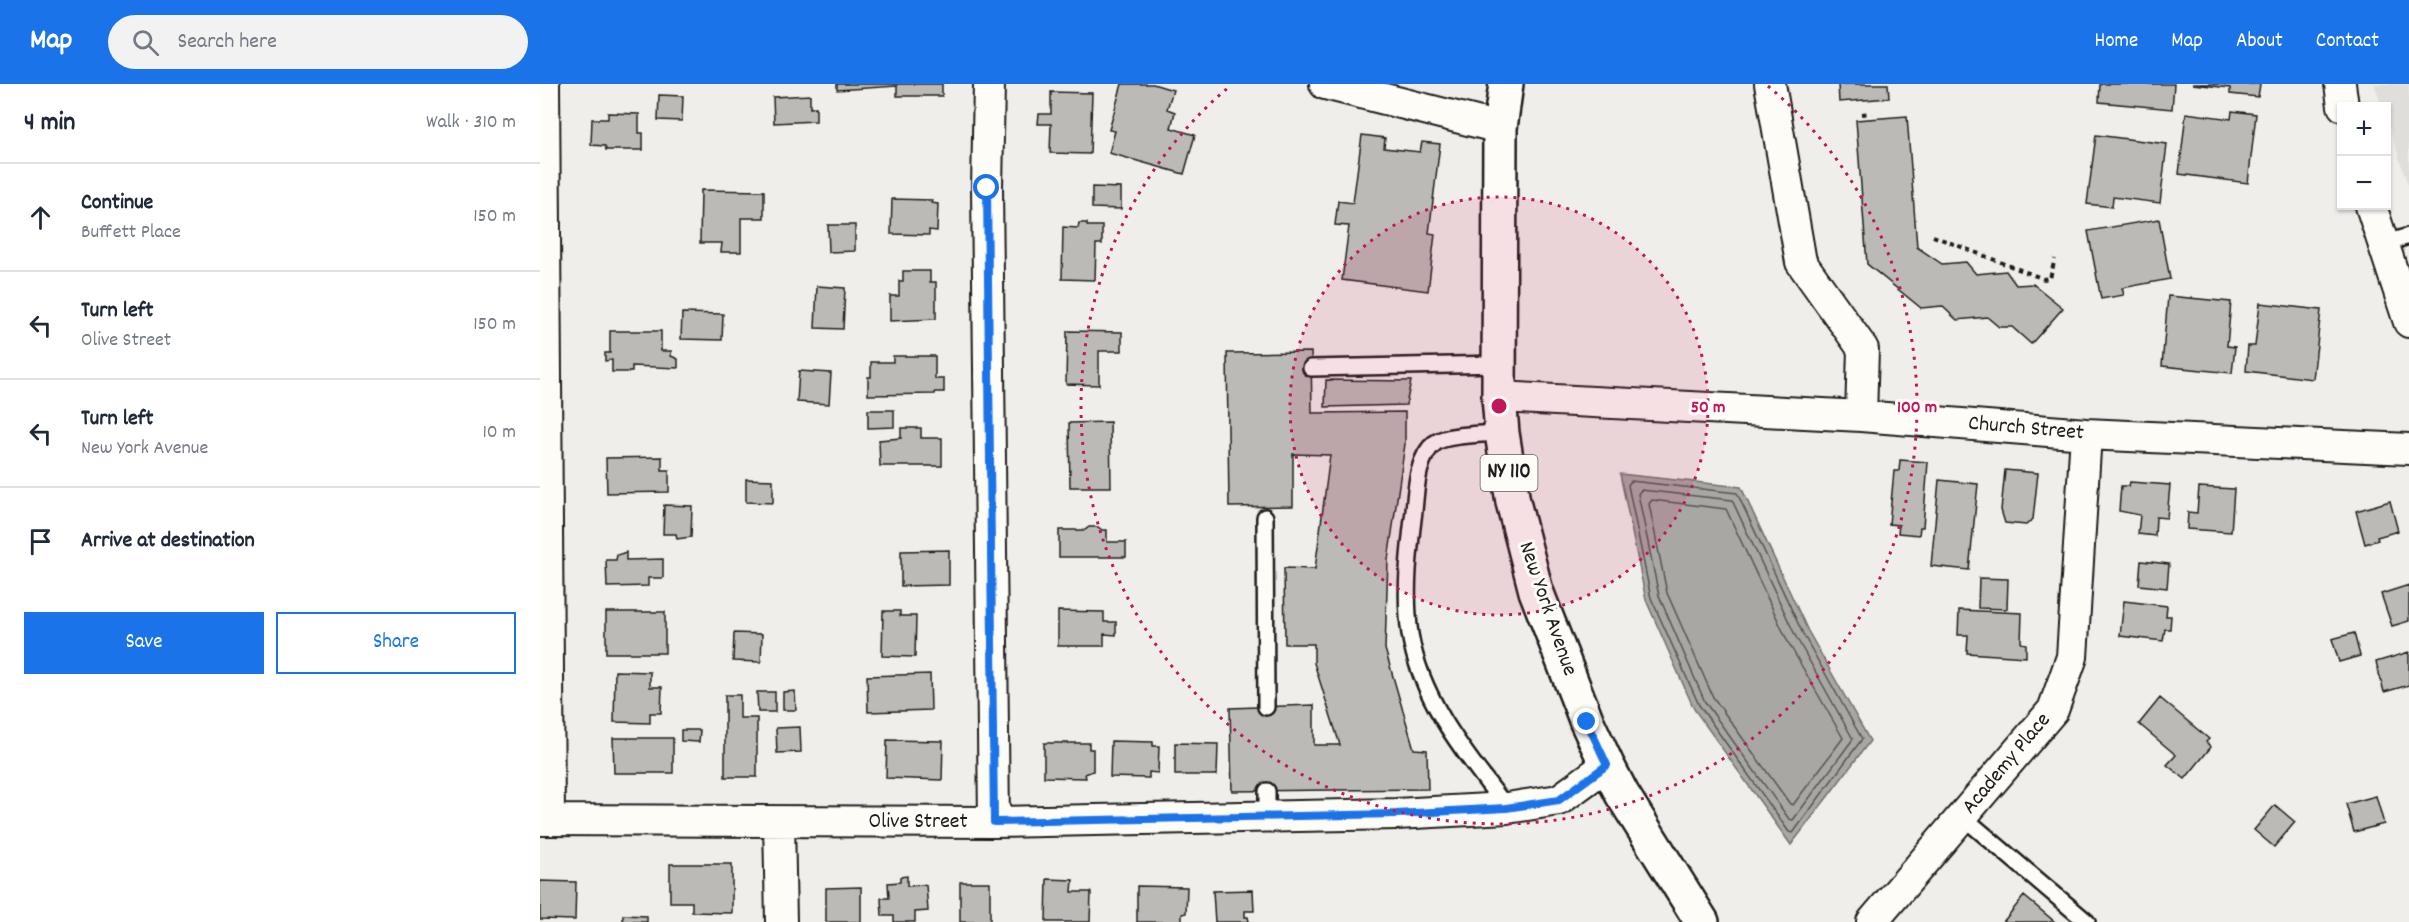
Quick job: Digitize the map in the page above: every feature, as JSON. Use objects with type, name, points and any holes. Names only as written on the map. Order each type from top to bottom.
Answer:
[{"type":"main road","name":"New York Avenue","points":[[1506,84],[1500,128],[1499,397],[1502,433],[1514,502],[1536,591],[1587,722],[1623,794],[1702,922]]},
{"type":"street","points":[[544,84],[545,820]]},
{"type":"street","points":[[989,84],[987,188],[994,822]]},
{"type":"street","points":[[1325,84],[1500,128]]},
{"type":"street","points":[[1770,84],[1801,262],[1863,349],[1861,416]]},
{"type":"street","points":[[2340,84],[2342,102]]},
{"type":"street","points":[[2374,210],[2396,240],[2409,322]]},
{"type":"street","name":"Church Street","points":[[1499,397],[1861,416],[2086,434],[2409,449]]},
{"type":"street","name":"Academy Place","points":[[1872,922],[2053,710],[2072,657],[2086,434]]},
{"type":"street","name":"Olive Street","points":[[545,820],[994,822],[1267,804],[1396,814],[1506,808],[1559,800],[1607,765]]},
{"type":"street","points":[[778,822],[781,922]]},
{"type":"lane","points":[[1311,368],[1499,364]]},
{"type":"lane","points":[[1502,433],[1444,439],[1435,442],[1425,455],[1417,485],[1407,561],[1410,634],[1421,670],[1439,714],[1506,808]]},
{"type":"lane","points":[[1265,517],[1266,707]]},
{"type":"lane","points":[[1962,816],[2087,922]]},
{"type":"path","points":[[1863,114],[1871,113]]},
{"type":"path","points":[[1933,236],[2044,279],[2050,278],[2055,259]]},
{"type":"shaded area","points":[[2374,84],[2409,84],[2409,188],[2391,133],[2391,102],[2381,102]]},
{"type":"water","points":[[1620,474],[1741,487],[1808,631],[1870,741],[1791,845],[1694,709],[1646,600]]},
{"type":"building","points":[[837,84],[942,84],[942,96],[897,96],[897,86],[837,90]]},
{"type":"building","points":[[1122,84],[1153,84],[1173,90],[1167,109],[1175,112],[1171,128],[1195,135],[1184,174],[1109,153],[1115,131],[1109,130]]},
{"type":"building","points":[[1838,84],[1888,84],[1889,98],[1839,102]]},
{"type":"building","points":[[2100,84],[2174,84],[2172,109],[2099,102]]},
{"type":"building","points":[[2192,84],[2260,84],[2258,97],[2230,94],[2230,88]]},
{"type":"building","points":[[1051,92],[1092,93],[1090,154],[1050,153],[1051,124],[1038,124],[1039,114],[1051,114]]},
{"type":"building","points":[[659,95],[683,96],[682,121],[658,120]]},
{"type":"building","points":[[810,95],[810,108],[816,107],[816,121],[774,123],[773,97]]},
{"type":"building","points":[[2232,111],[2256,114],[2248,183],[2179,174],[2186,113],[2231,119]]},
{"type":"building","points":[[608,113],[639,114],[639,133],[643,133],[643,150],[606,150],[605,146],[591,145],[592,119],[608,119]]},
{"type":"building","points":[[1907,116],[1917,247],[1942,264],[1966,262],[1976,274],[2006,271],[2016,285],[2033,284],[2063,308],[2031,344],[2012,327],[1999,327],[1987,317],[1957,320],[1942,306],[1921,308],[1867,264],[1856,120]]},
{"type":"building","points":[[1362,135],[1385,138],[1384,148],[1420,152],[1422,142],[1440,144],[1429,233],[1435,234],[1428,291],[1342,280],[1349,226],[1335,225],[1338,201],[1353,203]]},
{"type":"building","points":[[2096,135],[2167,144],[2160,203],[2113,197],[2112,207],[2087,204]]},
{"type":"building","points":[[1092,187],[1121,188],[1121,209],[1092,208]]},
{"type":"building","points":[[701,190],[764,191],[764,218],[741,218],[741,252],[721,252],[722,243],[700,243]]},
{"type":"building","points":[[892,199],[932,200],[931,203],[938,204],[937,231],[929,230],[929,235],[891,234]]},
{"type":"building","points":[[2159,219],[2170,279],[2122,288],[2124,295],[2101,299],[2088,231]]},
{"type":"building","points":[[1079,223],[1087,223],[1087,226],[1102,226],[1102,244],[1096,244],[1095,280],[1062,279],[1063,227],[1078,228]]},
{"type":"building","points":[[828,225],[855,225],[855,251],[829,252]]},
{"type":"building","points":[[903,271],[930,271],[930,282],[936,282],[936,319],[890,321],[890,296],[899,296],[899,281],[903,281]]},
{"type":"building","points":[[817,286],[845,288],[843,329],[815,328]]},
{"type":"building","points":[[2168,296],[2231,302],[2227,346],[2235,347],[2232,373],[2162,366]]},
{"type":"building","points":[[2260,303],[2321,310],[2313,379],[2246,371],[2248,346],[2255,346]]},
{"type":"building","points":[[682,313],[723,314],[722,340],[681,339]]},
{"type":"building","points":[[610,331],[661,331],[661,351],[671,351],[671,356],[678,359],[678,368],[632,366],[632,372],[612,372],[612,360],[605,361],[605,353],[610,353]]},
{"type":"building","points":[[1067,331],[1122,332],[1122,351],[1099,351],[1099,385],[1066,384]]},
{"type":"building","points":[[1311,352],[1312,413],[1405,412],[1405,444],[1388,560],[1385,649],[1414,749],[1427,750],[1428,789],[1232,791],[1230,708],[1314,705],[1314,745],[1340,745],[1314,663],[1314,644],[1285,644],[1284,568],[1315,569],[1330,455],[1293,454],[1293,506],[1229,507],[1227,353]]},
{"type":"building","points":[[893,356],[935,356],[935,379],[944,379],[944,392],[868,395],[871,362],[893,362]]},
{"type":"building","points":[[799,371],[831,373],[829,404],[797,402]]},
{"type":"building","points":[[1326,380],[1411,381],[1406,405],[1325,407]]},
{"type":"building","points":[[868,410],[894,410],[894,427],[868,428]]},
{"type":"building","points":[[1110,422],[1111,487],[1070,487],[1069,423]]},
{"type":"building","points":[[901,428],[921,428],[921,438],[942,438],[942,466],[880,466],[879,440],[901,438]]},
{"type":"building","points":[[662,457],[662,470],[669,470],[669,492],[607,493],[606,458]]},
{"type":"building","points":[[1900,460],[1928,462],[1923,527],[1920,527],[1919,535],[1898,533],[1899,525],[1889,524],[1894,471],[1899,471]]},
{"type":"building","points":[[2005,470],[2038,473],[2033,519],[2026,525],[2005,523],[2001,510]]},
{"type":"building","points":[[746,479],[773,480],[773,503],[746,502]]},
{"type":"building","points":[[1939,480],[1978,484],[1969,570],[1931,566]]},
{"type":"building","points":[[2130,482],[2170,485],[2167,518],[2156,517],[2155,536],[2138,534],[2140,515],[2119,511],[2121,486],[2129,486]]},
{"type":"building","points":[[2199,487],[2234,489],[2231,532],[2187,529],[2188,512],[2197,513]]},
{"type":"building","points":[[2390,501],[2398,531],[2377,537],[2378,540],[2365,544],[2356,511]]},
{"type":"building","points":[[664,505],[692,506],[691,537],[677,539],[676,534],[663,534]]},
{"type":"building","points":[[1089,527],[1107,530],[1107,542],[1126,542],[1126,557],[1059,557],[1059,530],[1085,530]]},
{"type":"building","points":[[949,550],[949,585],[901,586],[901,551]]},
{"type":"building","points":[[626,552],[626,560],[663,559],[663,578],[648,578],[648,586],[607,587],[606,560],[616,560],[617,555]]},
{"type":"building","points":[[2141,561],[2169,564],[2167,588],[2139,585]]},
{"type":"building","points":[[1979,578],[2008,579],[2007,609],[1978,608]]},
{"type":"building","points":[[2409,585],[2409,621],[2392,626],[2381,594]]},
{"type":"building","points":[[2124,601],[2167,606],[2166,616],[2171,616],[2170,629],[2165,629],[2163,641],[2120,636]]},
{"type":"building","points":[[1959,610],[2022,613],[2021,643],[2026,644],[2026,657],[1967,653],[1968,635],[1958,635]]},
{"type":"building","points":[[883,611],[900,611],[900,616],[916,616],[915,657],[882,656]]},
{"type":"building","points":[[1058,611],[1104,612],[1104,622],[1116,622],[1116,635],[1104,634],[1104,646],[1058,646]]},
{"type":"building","points":[[606,612],[665,612],[665,653],[606,653]]},
{"type":"building","points":[[734,633],[762,634],[761,662],[733,661]]},
{"type":"building","points":[[2354,633],[2360,656],[2339,662],[2332,639]]},
{"type":"building","points":[[2409,652],[2409,685],[2384,692],[2376,662]]},
{"type":"building","points":[[615,671],[650,672],[650,687],[662,687],[661,713],[650,713],[650,723],[614,722]]},
{"type":"building","points":[[930,674],[931,710],[868,712],[867,676]]},
{"type":"building","points":[[795,691],[796,710],[783,710],[783,692]]},
{"type":"building","points":[[757,692],[775,692],[775,712],[758,712]]},
{"type":"building","points":[[725,695],[740,695],[740,718],[757,718],[757,777],[725,777]]},
{"type":"building","points":[[2160,698],[2209,739],[2206,742],[2211,747],[2185,779],[2167,765],[2176,755],[2139,724]]},
{"type":"building","points":[[800,727],[801,752],[777,753],[776,728]]},
{"type":"building","points":[[681,730],[700,730],[699,742],[681,741]]},
{"type":"building","points":[[613,738],[673,738],[673,773],[614,773]]},
{"type":"building","points":[[887,740],[943,741],[942,780],[886,778]]},
{"type":"building","points":[[1111,741],[1153,742],[1153,746],[1159,746],[1158,773],[1149,772],[1149,778],[1110,777]]},
{"type":"building","points":[[1044,743],[1089,743],[1089,749],[1093,749],[1093,771],[1085,774],[1086,778],[1044,777]]},
{"type":"building","points":[[1175,743],[1218,744],[1217,775],[1175,775]]},
{"type":"building","points":[[2376,796],[2384,824],[2354,832],[2346,804]]},
{"type":"building","points":[[2275,805],[2295,822],[2274,847],[2254,830]]},
{"type":"building","points":[[670,864],[732,864],[732,913],[692,912],[692,902],[670,902]]},
{"type":"building","points":[[907,876],[907,886],[926,885],[928,911],[915,912],[915,922],[894,922],[894,916],[882,916],[881,898],[889,898],[888,883],[900,882],[900,877]]},
{"type":"building","points":[[1047,879],[1073,880],[1072,892],[1091,892],[1090,922],[1046,922]]},
{"type":"building","points":[[540,881],[576,882],[575,920],[540,919]]},
{"type":"building","points":[[960,882],[990,882],[990,922],[960,922]]},
{"type":"building","points":[[1137,886],[1187,887],[1186,913],[1182,914],[1182,922],[1137,922]]},
{"type":"building","points":[[861,887],[861,922],[826,922],[826,888]]},
{"type":"building","points":[[1253,890],[1254,911],[1245,911],[1245,917],[1248,917],[1249,922],[1215,922],[1213,891]]},
{"type":"building","points":[[2024,896],[2055,922],[2003,922]]},
{"type":"building","points":[[623,915],[647,916],[647,922],[623,922]]},
{"type":"route","points":[[987,188],[994,822],[1396,814],[1528,806],[1559,800],[1607,765],[1587,722]]}]
